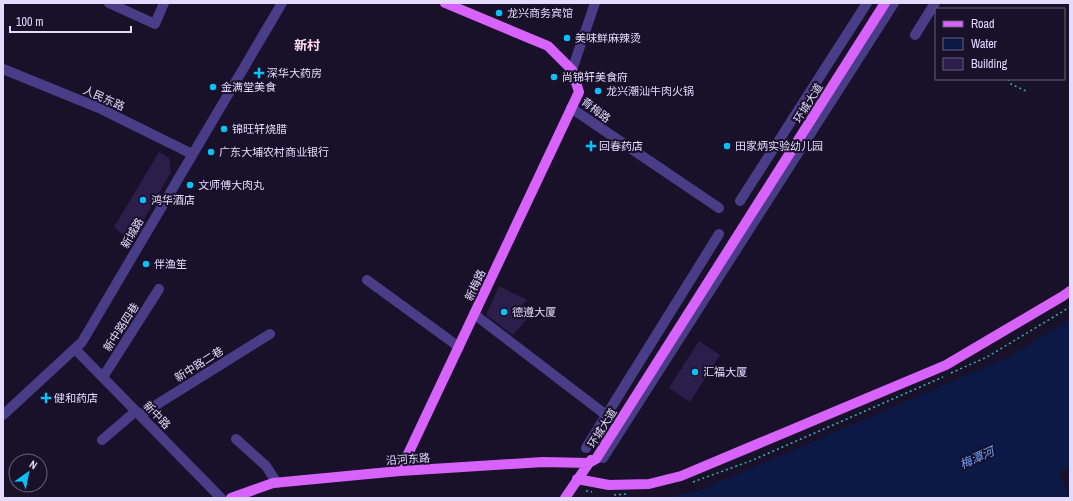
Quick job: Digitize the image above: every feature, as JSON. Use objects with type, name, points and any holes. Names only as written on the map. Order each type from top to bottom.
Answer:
[{"type":"main road","name":"青梅路","points":[[445,3],[548,46],[572,70],[579,92],[571,108]]},
{"type":"main road","name":"环城大道","points":[[589,463],[614,421],[879,3]]},
{"type":"main road","name":"环城大道","points":[[589,463],[596,459],[885,3]]},
{"type":"main road","name":"新梅路","points":[[400,471],[571,108]]},
{"type":"main road","points":[[576,481],[609,485],[649,484],[681,476],[946,365],[1070,291]]},
{"type":"main road","name":"沿河东路","points":[[231,498],[277,483],[400,471],[543,462],[589,463]]},
{"type":"main road","points":[[565,498],[589,463]]},
{"type":"street","points":[[109,3],[155,24],[164,3]]},
{"type":"street","name":"新城路","points":[[3,415],[82,342],[282,3]]},
{"type":"street","points":[[572,70],[595,3]]},
{"type":"street","points":[[740,201],[867,3]]},
{"type":"street","points":[[603,458],[894,3]]},
{"type":"street","points":[[915,35],[935,3]]},
{"type":"street","name":"人民东路","points":[[3,69],[98,108],[192,154]]},
{"type":"street","name":"青梅路","points":[[571,108],[719,208]]},
{"type":"street","points":[[586,448],[720,234]]},
{"type":"street","points":[[367,280],[459,347]]},
{"type":"street","name":"新中路四巷","points":[[103,377],[159,289]]},
{"type":"street","points":[[474,314],[606,415]]},
{"type":"street","name":"新中路二巷","points":[[102,440],[138,413],[270,334]]},
{"type":"street","name":"新中路","points":[[75,349],[221,498]]},
{"type":"street","points":[[236,439],[266,466],[277,483]]},
{"type":"path","points":[[1009,80],[1011,84],[1026,91]]},
{"type":"water","name":"梅潭河","points":[[1070,319],[1070,470],[1058,471],[1070,498],[664,498],[701,490],[1011,356]]},
{"type":"building","name":"鸿华酒店","points":[[159,152],[169,158],[171,172],[131,242],[114,227]]},
{"type":"building","name":"德遵大厦","points":[[499,286],[527,300],[518,309],[528,318],[513,335],[486,315]]},
{"type":"building","name":"汇福大厦","points":[[699,341],[720,355],[690,402],[669,388]]},
{"type":"place","name":"龙兴商务宾馆","points":[[499,13]]},
{"type":"place","name":"美味鲜麻辣烫","points":[[567,38]]},
{"type":"place","name":"深华大药房","points":[[259,73]]},
{"type":"place","name":"尚锦轩美食府","points":[[554,77]]},
{"type":"place","name":"金满堂美食","points":[[213,87]]},
{"type":"place","name":"龙兴潮汕牛肉火锅","points":[[598,91]]},
{"type":"place","name":"锦旺轩烧腊","points":[[224,129]]},
{"type":"place","name":"回春药店","points":[[591,146]]},
{"type":"place","name":"田家炳实验幼儿园","points":[[727,146]]},
{"type":"place","name":"广东大埔农村商业银行","points":[[211,152]]},
{"type":"place","name":"文师傅大肉丸","points":[[190,185]]},
{"type":"place","name":"鸿华酒店","points":[[143,200]]},
{"type":"place","name":"伴渔笙","points":[[146,264]]},
{"type":"place","name":"德遵大厦","points":[[504,312]]},
{"type":"place","name":"汇福大厦","points":[[695,372]]},
{"type":"place","name":"健和药店","points":[[46,398]]},
{"type":"district","name":"新村","points":[[307,45]]}]
